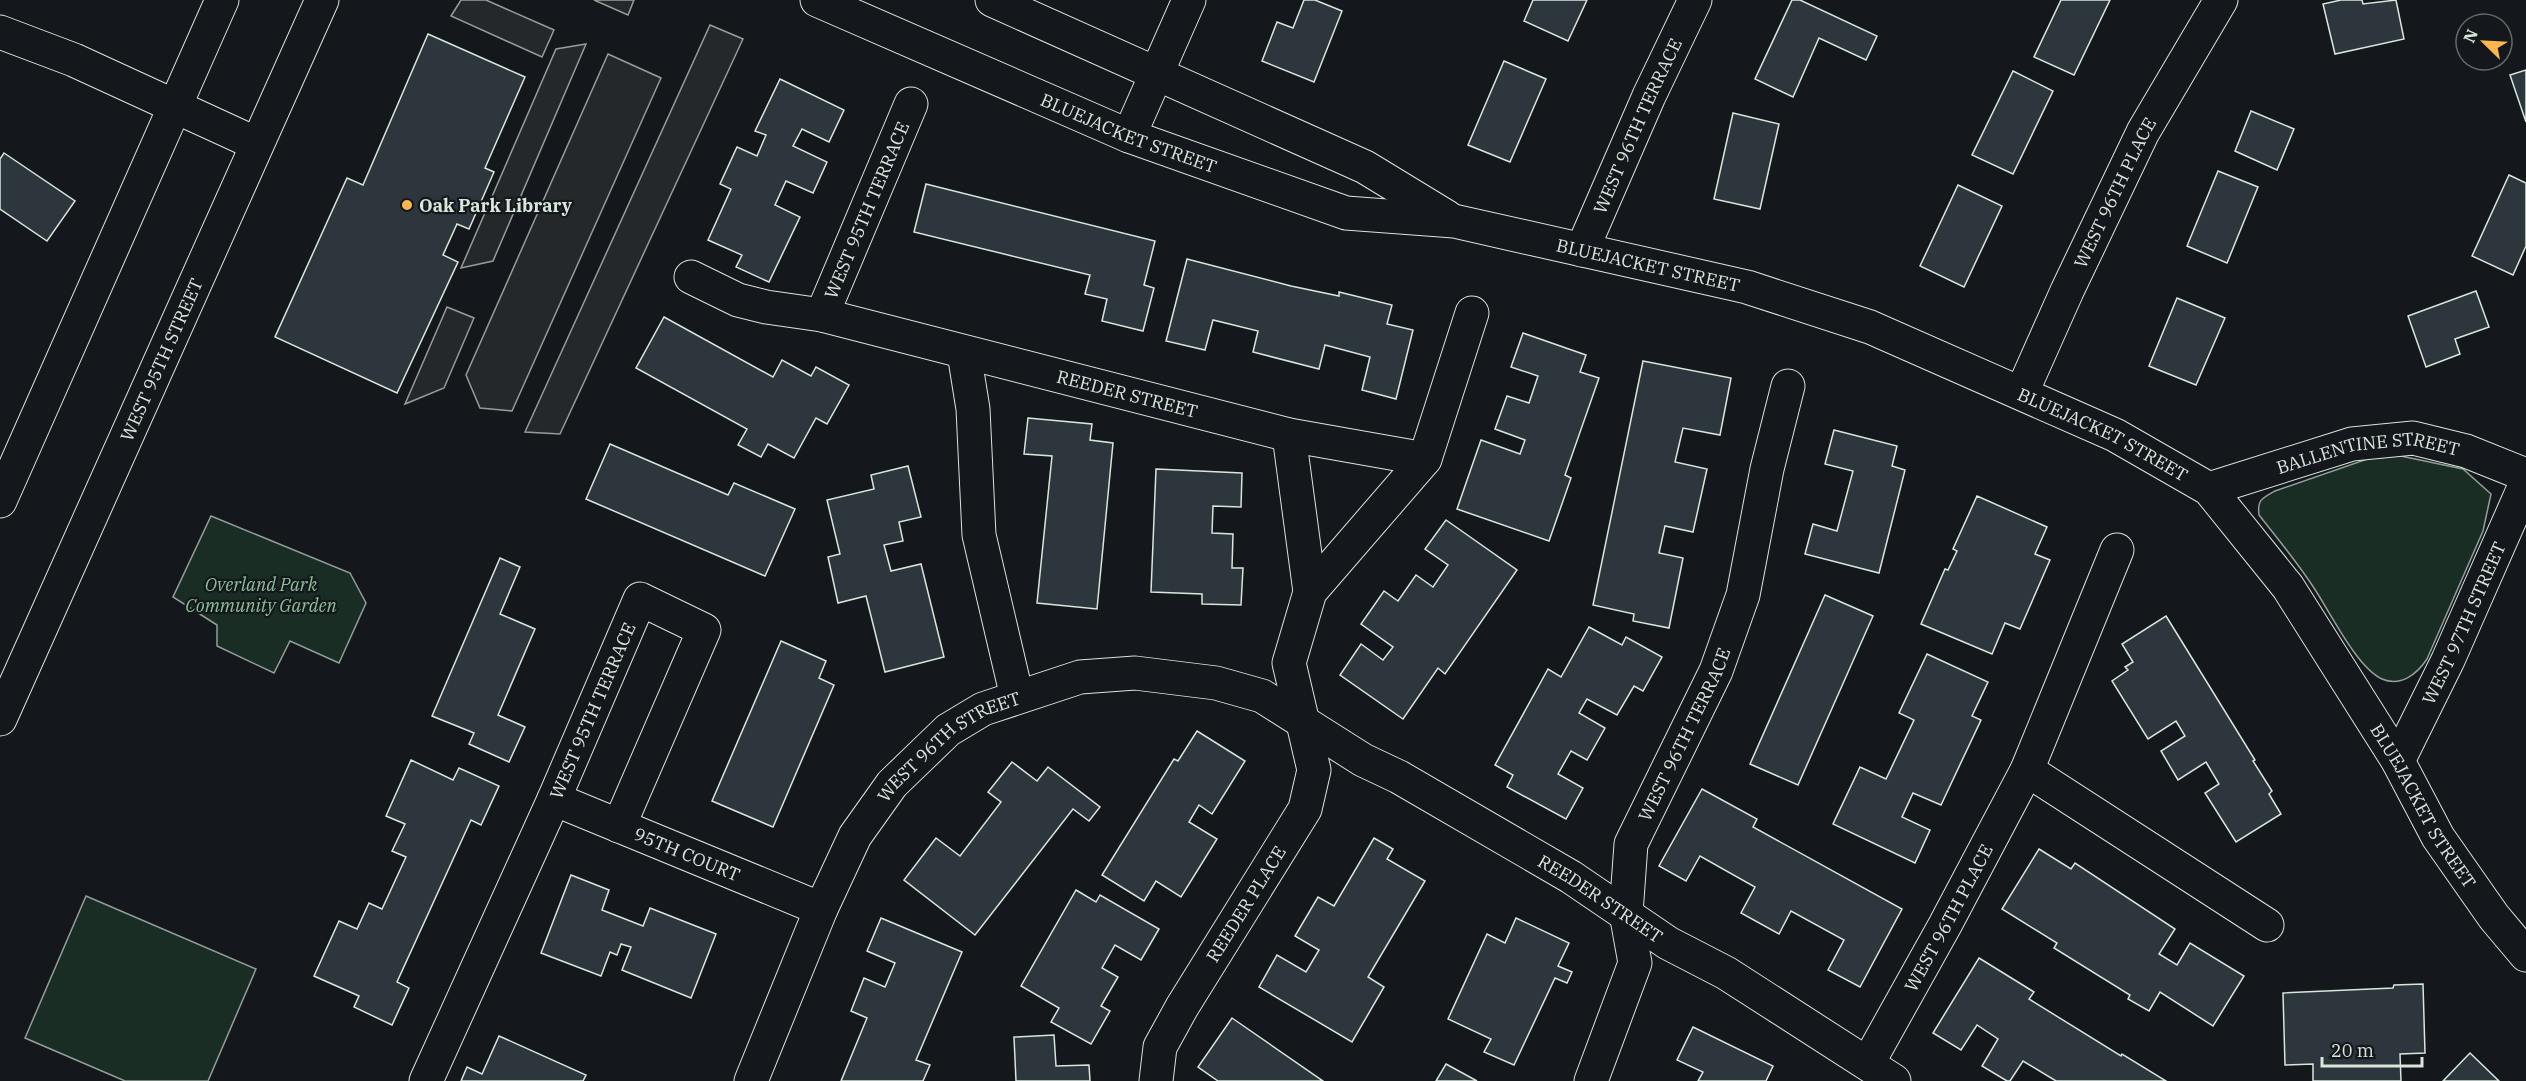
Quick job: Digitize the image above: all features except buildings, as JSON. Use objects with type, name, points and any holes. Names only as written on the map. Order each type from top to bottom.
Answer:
[{"type":"street","points":[[0,501],[222,0]]},
{"type":"street","name":"WEST 95TH STREET","points":[[0,719],[322,0]]},
{"type":"street","name":"BLUEJACKET STREET","points":[[817,0],[1129,136],[1346,213],[1454,221],[1751,288],[1870,327],[2022,392],[2115,435],[2210,489],[2288,586],[2398,761],[2438,837],[2494,917],[2526,954]]},
{"type":"street","name":"BLUEJACKET STREET","points":[[992,0],[1365,167],[1454,221]]},
{"type":"street","points":[[1129,136],[1189,0]]},
{"type":"street","name":"WEST 96TH TERRACE","points":[[1582,250],[1649,96],[1695,0]]},
{"type":"street","name":"WEST 96TH PLACE","points":[[2022,392],[2067,291],[2144,132],[2221,0]]},
{"type":"street","points":[[0,32],[74,60],[257,144]]},
{"type":"street","name":"WEST 95TH TERRACE","points":[[822,315],[911,104]]},
{"type":"street","name":"WEST 95TH TERRACE","points":[[691,277],[738,300],[766,307],[822,315],[964,353]]},
{"type":"street","points":[[1310,592],[1425,459],[1472,314]]},
{"type":"street","name":"REEDER STREET","points":[[964,353],[1289,435],[1425,459]]},
{"type":"street","name":"WEST 96TH STREET","points":[[751,1081],[821,909],[855,836],[892,783],[948,730],[983,709],[1017,697],[979,535],[973,409],[964,353]]},
{"type":"street","name":"WEST 96TH TERRACE","points":[[1592,1081],[1635,963],[1626,913],[1631,844],[1716,671],[1743,595],[1767,469],[1788,386]]},
{"type":"street","points":[[1289,435],[1310,592],[1289,663],[1302,722]]},
{"type":"street","name":"BALLENTINE STREET","points":[[2210,489],[2352,444],[2413,438],[2466,451],[2526,475]]},
{"type":"street","name":"WEST 97TH STREET","points":[[2398,761],[2448,660],[2526,483]]},
{"type":"street","name":"WEST 96TH PLACE","points":[[1868,1063],[1945,926],[2027,770],[2117,550]]},
{"type":"street","name":"WEST 95TH TERRACE","points":[[426,1081],[554,799],[640,600],[704,630],[619,826]]},
{"type":"street","name":"REEDER STREET","points":[[1017,697],[1080,677],[1135,673],[1216,683],[1262,696],[1363,760],[1399,777],[1572,876],[1668,944],[1726,973],[1894,1081]]},
{"type":"street","name":"REEDER PLACE","points":[[1156,1081],[1160,1047],[1182,1007],[1305,809],[1314,770],[1302,722]]},
{"type":"street","points":[[2027,770],[2267,925]]},
{"type":"street","name":"95TH COURT","points":[[554,799],[821,909]]},
{"type":"green space","points":[[2396,455],[2463,469],[2491,494],[2483,531],[2427,659],[2408,678],[2389,681],[2373,673],[2354,652],[2308,579],[2259,515],[2259,506],[2261,500],[2275,491],[2376,456]]},
{"type":"green space","name":"Overland Park Community Garden","points":[[211,516],[350,573],[366,603],[339,663],[290,641],[274,673],[217,646],[217,625],[173,597]]},
{"type":"green space","points":[[86,896],[256,969],[208,1081],[125,1081],[25,1038]]},
{"type":"shaded area","points":[[461,0],[486,0],[554,30],[542,57],[451,16]]},
{"type":"shaded area","points":[[594,0],[634,0],[628,15]]},
{"type":"shaded area","points":[[710,25],[743,39],[560,434],[525,432]]},
{"type":"shaded area","points":[[586,44],[493,261],[461,268],[556,49]]},
{"type":"shaded area","points":[[608,54],[661,78],[512,411],[480,408],[466,375]]},
{"type":"shaded area","points":[[447,307],[474,318],[444,388],[405,404]]},
{"type":"place","name":"Oak Park Library","points":[[407,205]]}]
